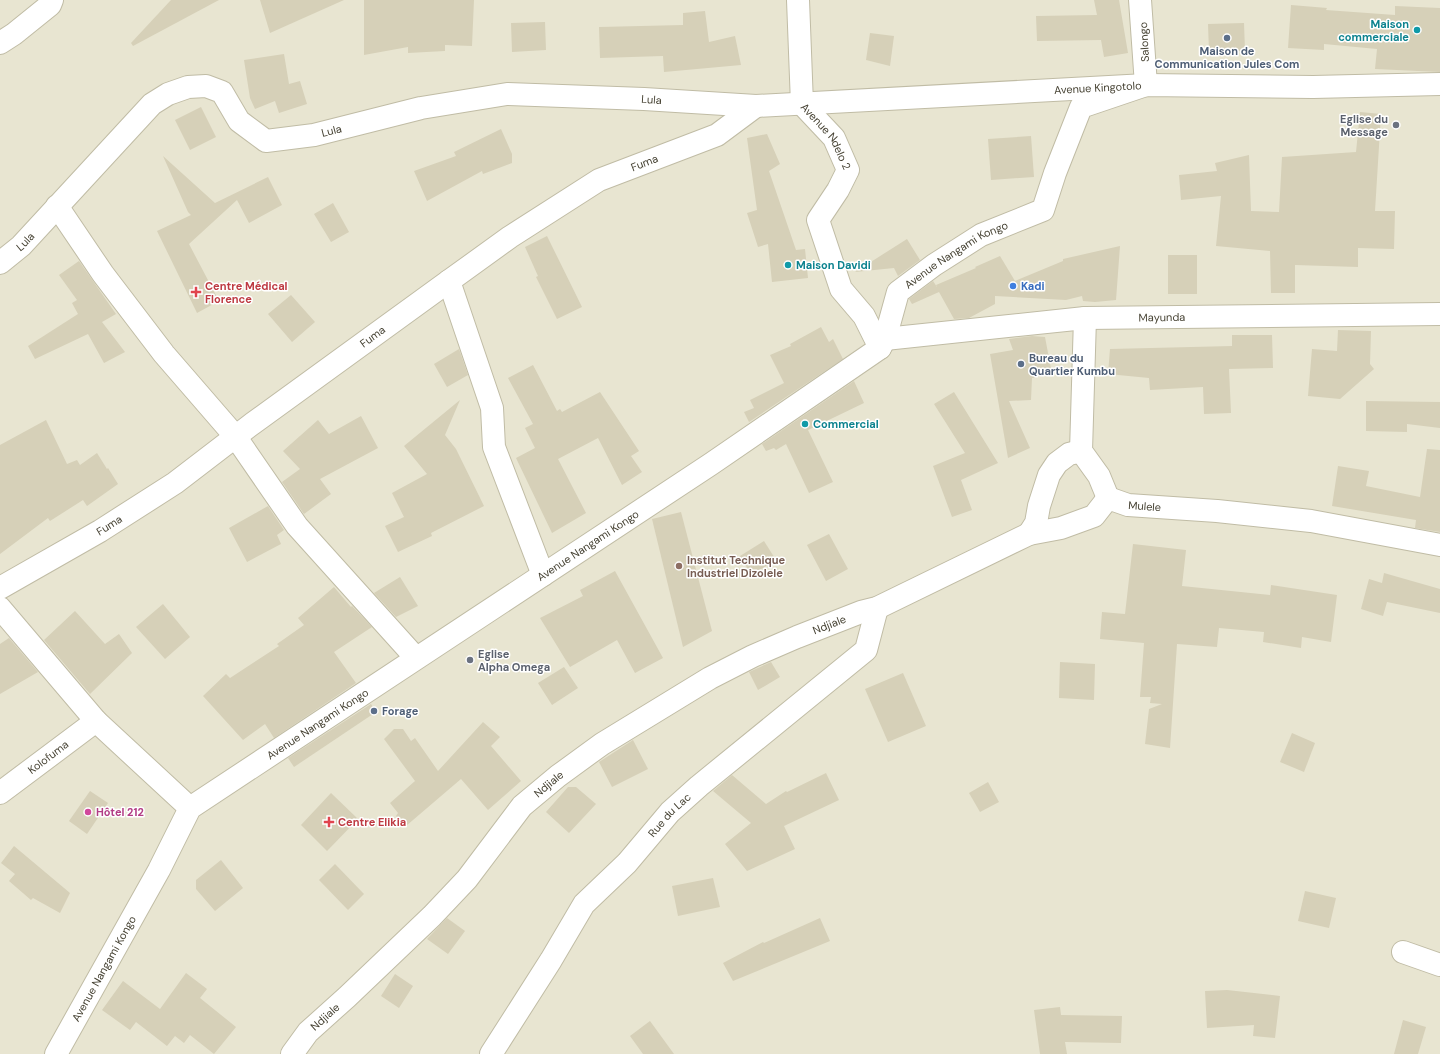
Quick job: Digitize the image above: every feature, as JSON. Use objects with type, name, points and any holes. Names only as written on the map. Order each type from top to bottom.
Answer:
[{"type":"street","points":[[0,43],[50,6],[52,0]]},
{"type":"street","name":"Avenue Ndelo 2","points":[[798,0],[802,104],[834,138],[848,170],[838,190],[818,220],[841,289],[864,316],[883,343]]},
{"type":"street","name":"Salongo","points":[[1140,0],[1146,85]]},
{"type":"street","name":"Avenue Kingotolo","points":[[756,106],[1146,85],[1313,87],[1440,84]]},
{"type":"street","name":"Avenue Nangami Kongo","points":[[56,1054],[159,870],[190,808],[711,464],[883,343],[898,292],[934,265],[981,235],[1043,210],[1055,174],[1081,107],[1146,85]]},
{"type":"street","name":"Lula","points":[[0,263],[21,246],[152,104],[168,94],[188,87],[206,86],[222,92],[239,121],[266,141],[314,135],[421,108],[507,94],[644,99],[756,106]]},
{"type":"street","name":"Fuma","points":[[0,588],[100,531],[169,487],[235,436],[510,237],[599,180],[717,135],[756,106]]},
{"type":"street","points":[[58,206],[103,274],[164,354],[235,436],[297,526],[416,658]]},
{"type":"street","points":[[449,281],[492,408],[494,447],[543,575]]},
{"type":"street","name":"Mayunda","points":[[883,343],[1085,318],[1440,314]]},
{"type":"street","points":[[877,608],[1029,534],[1061,528],[1094,516],[1108,498],[1099,476],[1081,451],[1085,318]]},
{"type":"street","points":[[1029,534],[1036,523],[1039,506],[1049,475],[1057,463],[1069,454],[1081,451]]},
{"type":"street","name":"Mulele","points":[[1108,498],[1128,505],[1217,511],[1311,521],[1440,545]]},
{"type":"street","points":[[0,608],[96,721],[190,808]]},
{"type":"street","name":"Ndjiale","points":[[292,1054],[308,1032],[432,916],[467,879],[522,806],[558,776],[602,744],[710,678],[753,656],[797,637],[861,612],[877,608]]},
{"type":"street","name":"Rue du Lac","points":[[490,1054],[551,960],[584,904],[626,863],[670,812],[699,786],[866,650],[877,608]]},
{"type":"street","name":"Kolofuma","points":[[0,793],[96,721]]},
{"type":"street","points":[[1403,952],[1440,965]]},
{"type":"shaded area","points":[[0,0],[1440,0],[1440,1054],[0,1054]]},
{"type":"building","points":[[171,0],[219,0],[133,46],[131,43]]},
{"type":"building","points":[[260,0],[344,0],[270,33]]},
{"type":"building","points":[[364,0],[474,0],[472,46],[445,45],[445,51],[408,53],[408,47],[364,55]]},
{"type":"building","points":[[1094,0],[1119,0],[1128,53],[1104,57],[1101,40],[1037,41],[1036,16],[1097,15]]},
{"type":"building","points":[[1291,5],[1327,8],[1326,10],[1395,15],[1395,6],[1440,8],[1440,72],[1375,69],[1377,49],[1324,44],[1324,50],[1288,48]]},
{"type":"building","points":[[705,11],[709,42],[735,36],[741,65],[664,72],[663,56],[600,58],[599,27],[683,25],[683,13]]},
{"type":"building","points":[[545,22],[546,50],[512,52],[511,23]]},
{"type":"building","name":"Maison de Communication Jules Com","points":[[1244,23],[1245,51],[1209,52],[1208,24]]},
{"type":"building","points":[[870,33],[894,36],[890,66],[866,60]]},
{"type":"building","points":[[284,54],[289,84],[300,81],[307,104],[279,113],[275,101],[255,109],[250,98],[244,60]]},
{"type":"building","points":[[201,107],[216,137],[190,150],[175,120]]},
{"type":"building","points":[[1360,112],[1381,114],[1375,211],[1395,211],[1394,249],[1358,248],[1358,267],[1295,265],[1295,293],[1271,293],[1270,251],[1216,246],[1221,196],[1181,200],[1179,175],[1217,171],[1215,163],[1249,155],[1251,211],[1279,212],[1282,157],[1356,152]]},
{"type":"building","points":[[501,129],[512,154],[512,163],[483,174],[482,171],[427,201],[414,171],[456,156],[454,152]]},
{"type":"building","points":[[767,134],[780,164],[769,171],[796,250],[805,249],[808,278],[772,282],[768,244],[758,247],[747,213],[757,210],[747,138]]},
{"type":"building","points":[[1031,136],[1034,177],[991,180],[988,139]]},
{"type":"building","points":[[163,156],[215,203],[268,177],[282,205],[249,223],[237,200],[189,244],[219,301],[197,313],[157,231],[191,215],[188,212]]},
{"type":"building","points":[[333,203],[349,232],[331,242],[314,214]]},
{"type":"building","points":[[547,236],[582,307],[557,319],[536,277],[538,276],[525,247]]},
{"type":"building","points":[[907,239],[920,260],[898,276],[894,268],[855,272]]},
{"type":"building","points":[[1120,246],[1116,300],[1095,302],[1083,301],[1082,296],[1066,300],[995,296],[995,304],[969,318],[954,319],[939,292],[912,304],[909,299],[933,281],[937,287],[936,285],[1000,256],[1015,281],[1063,261],[1063,259]]},
{"type":"building","points":[[1168,255],[1197,255],[1197,294],[1168,294]]},
{"type":"building","points":[[79,261],[116,314],[102,322],[125,352],[104,363],[88,334],[35,359],[28,346],[78,314],[72,303],[77,300],[59,275]]},
{"type":"building","points":[[291,295],[315,322],[292,342],[268,314]]},
{"type":"building","points":[[821,327],[829,342],[833,339],[843,359],[749,422],[744,412],[754,408],[750,400],[784,383],[770,355],[791,346],[790,344]]},
{"type":"building","points":[[1338,330],[1371,331],[1370,364],[1374,369],[1340,399],[1308,396],[1312,349],[1337,351]]},
{"type":"building","points":[[1232,335],[1272,335],[1273,368],[1229,369],[1231,413],[1204,414],[1203,387],[1150,390],[1149,378],[1108,374],[1110,349],[1232,346]]},
{"type":"building","points":[[1032,336],[1045,337],[1052,374],[1032,378],[1031,400],[1009,401],[1030,448],[1008,458],[990,354],[1013,350],[1009,339]]},
{"type":"building","points":[[459,349],[468,375],[447,387],[434,364]]},
{"type":"building","points":[[533,365],[557,411],[560,409],[562,412],[600,392],[639,451],[631,456],[642,472],[622,485],[598,438],[558,459],[586,513],[552,533],[516,458],[535,448],[525,428],[533,424],[508,378]]},
{"type":"building","points":[[854,381],[864,403],[808,430],[833,482],[809,493],[786,444],[776,450],[774,448],[766,451],[762,444]]},
{"type":"building","points":[[954,392],[998,463],[961,480],[972,510],[952,517],[933,466],[965,453],[934,404]]},
{"type":"building","points":[[460,400],[445,435],[456,449],[484,506],[431,533],[432,536],[398,552],[385,526],[404,517],[392,493],[427,474],[404,446]]},
{"type":"building","points":[[1366,401],[1440,402],[1440,428],[1407,424],[1407,432],[1366,431]]},
{"type":"building","points":[[361,416],[378,448],[320,479],[331,494],[304,514],[282,482],[300,469],[283,451],[318,420],[329,434]]},
{"type":"building","points":[[46,420],[67,464],[77,460],[80,465],[97,453],[118,484],[87,506],[83,500],[50,521],[48,518],[0,554],[0,445]]},
{"type":"building","points":[[1427,449],[1440,450],[1440,532],[1415,528],[1416,520],[1332,506],[1338,466],[1369,471],[1366,486],[1420,497]]},
{"type":"building","points":[[268,506],[284,530],[277,535],[281,544],[247,562],[229,528]]},
{"type":"building","name":"Institut Technique Industriel Dizolele","points":[[681,512],[712,631],[683,647],[652,519]]},
{"type":"building","points":[[829,534],[848,569],[826,581],[807,545]]},
{"type":"building","points":[[764,541],[776,560],[758,571],[749,571],[740,556]]},
{"type":"building","points":[[1133,544],[1186,550],[1182,586],[1270,595],[1271,585],[1337,595],[1331,642],[1302,637],[1301,648],[1263,642],[1264,632],[1219,628],[1217,647],[1177,644],[1170,748],[1145,744],[1149,709],[1162,704],[1150,703],[1151,697],[1140,697],[1144,643],[1100,639],[1102,612],[1125,614]]},
{"type":"building","points":[[615,571],[663,658],[635,673],[617,640],[570,667],[540,618],[583,596],[580,590]]},
{"type":"building","points":[[1384,573],[1440,589],[1440,613],[1387,602],[1383,616],[1361,609],[1369,579],[1382,583]]},
{"type":"building","points":[[400,577],[418,606],[396,617],[374,593]]},
{"type":"building","points":[[334,587],[351,607],[352,606],[372,627],[334,652],[356,683],[274,738],[265,724],[243,740],[203,696],[226,674],[230,678],[279,646],[277,644],[304,625],[298,618]]},
{"type":"building","points":[[163,604],[190,637],[165,659],[136,627]]},
{"type":"building","points":[[75,611],[105,644],[119,634],[132,653],[90,694],[44,640]]},
{"type":"building","points":[[9,638],[38,672],[0,694],[0,644]]},
{"type":"building","points":[[771,662],[780,677],[758,690],[749,672]]},
{"type":"building","points":[[1060,662],[1095,664],[1094,700],[1059,698]]},
{"type":"building","points":[[564,667],[578,688],[552,705],[538,683]]},
{"type":"building","points":[[903,673],[926,726],[888,742],[865,689]]},
{"type":"building","points":[[371,704],[376,712],[294,767],[288,758]]},
{"type":"building","points":[[483,722],[500,737],[491,746],[521,781],[488,810],[461,779],[406,826],[396,816],[398,813],[390,803],[415,781],[384,739],[394,729],[403,729],[411,741],[415,738],[438,771]]},
{"type":"building","points":[[1292,733],[1315,743],[1304,772],[1280,762]]},
{"type":"building","points":[[633,740],[648,769],[612,787],[599,762]]},
{"type":"building","points":[[826,773],[839,800],[784,826],[795,849],[747,871],[725,844],[751,823],[713,791],[732,775],[766,804],[786,791],[787,792]]},
{"type":"building","points":[[988,782],[999,802],[980,812],[969,793]]},
{"type":"building","points":[[568,787],[576,787],[596,804],[569,833],[546,812]]},
{"type":"building","name":"Hôtel 212","points":[[90,791],[108,803],[87,834],[69,821]]},
{"type":"building","name":"Centre Elikia","points":[[331,793],[358,819],[327,851],[301,825]]},
{"type":"building","points":[[14,846],[70,893],[60,913],[33,898],[31,900],[9,881],[15,874],[1,863]]},
{"type":"building","points":[[221,860],[243,888],[215,911],[196,889],[196,880]]},
{"type":"building","points":[[335,864],[364,894],[348,910],[319,880]]},
{"type":"building","points":[[713,878],[720,907],[678,916],[672,886]]},
{"type":"building","points":[[1305,891],[1336,898],[1329,928],[1298,921]]},
{"type":"building","points":[[447,918],[465,931],[448,954],[427,939]]},
{"type":"building","points":[[820,918],[830,941],[733,981],[723,963],[763,942],[764,943]]},
{"type":"building","points":[[186,973],[207,989],[200,998],[236,1027],[214,1054],[190,1035],[184,1043],[175,1036],[167,1046],[136,1022],[130,1030],[102,1010],[123,981],[160,1009]]},
{"type":"building","points":[[395,974],[413,986],[399,1008],[381,996]]},
{"type":"building","points":[[1227,990],[1280,996],[1275,1038],[1253,1036],[1254,1025],[1207,1028],[1205,991]]},
{"type":"building","points":[[1060,1007],[1061,1015],[1122,1016],[1121,1043],[1065,1042],[1067,1054],[1040,1054],[1034,1010]]},
{"type":"building","points":[[1403,1020],[1426,1027],[1418,1054],[1394,1054]]},
{"type":"building","points":[[650,1021],[674,1054],[643,1054],[630,1036]]},
{"type":"place","name":"Maison commerciale","points":[[1417,30]]},
{"type":"place","name":"Maison de Communication Jules Com","points":[[1227,38]]},
{"type":"place","name":"Eglise du Message","points":[[1396,125]]},
{"type":"place","name":"Maison Davidi","points":[[788,265]]},
{"type":"place","name":"Kadi","points":[[1013,286]]},
{"type":"place","name":"Centre Médical Florence","points":[[196,292]]},
{"type":"place","name":"Bureau du Quartier Kumbu","points":[[1021,364]]},
{"type":"place","name":"Commercial","points":[[805,424]]},
{"type":"place","name":"Institut Technique Industriel Dizolele","points":[[679,566]]},
{"type":"place","name":"Eglise Alpha Omega","points":[[470,660]]},
{"type":"place","name":"Forage","points":[[374,711]]},
{"type":"place","name":"Hôtel 212","points":[[88,812]]},
{"type":"place","name":"Centre Elikia","points":[[329,822]]}]
